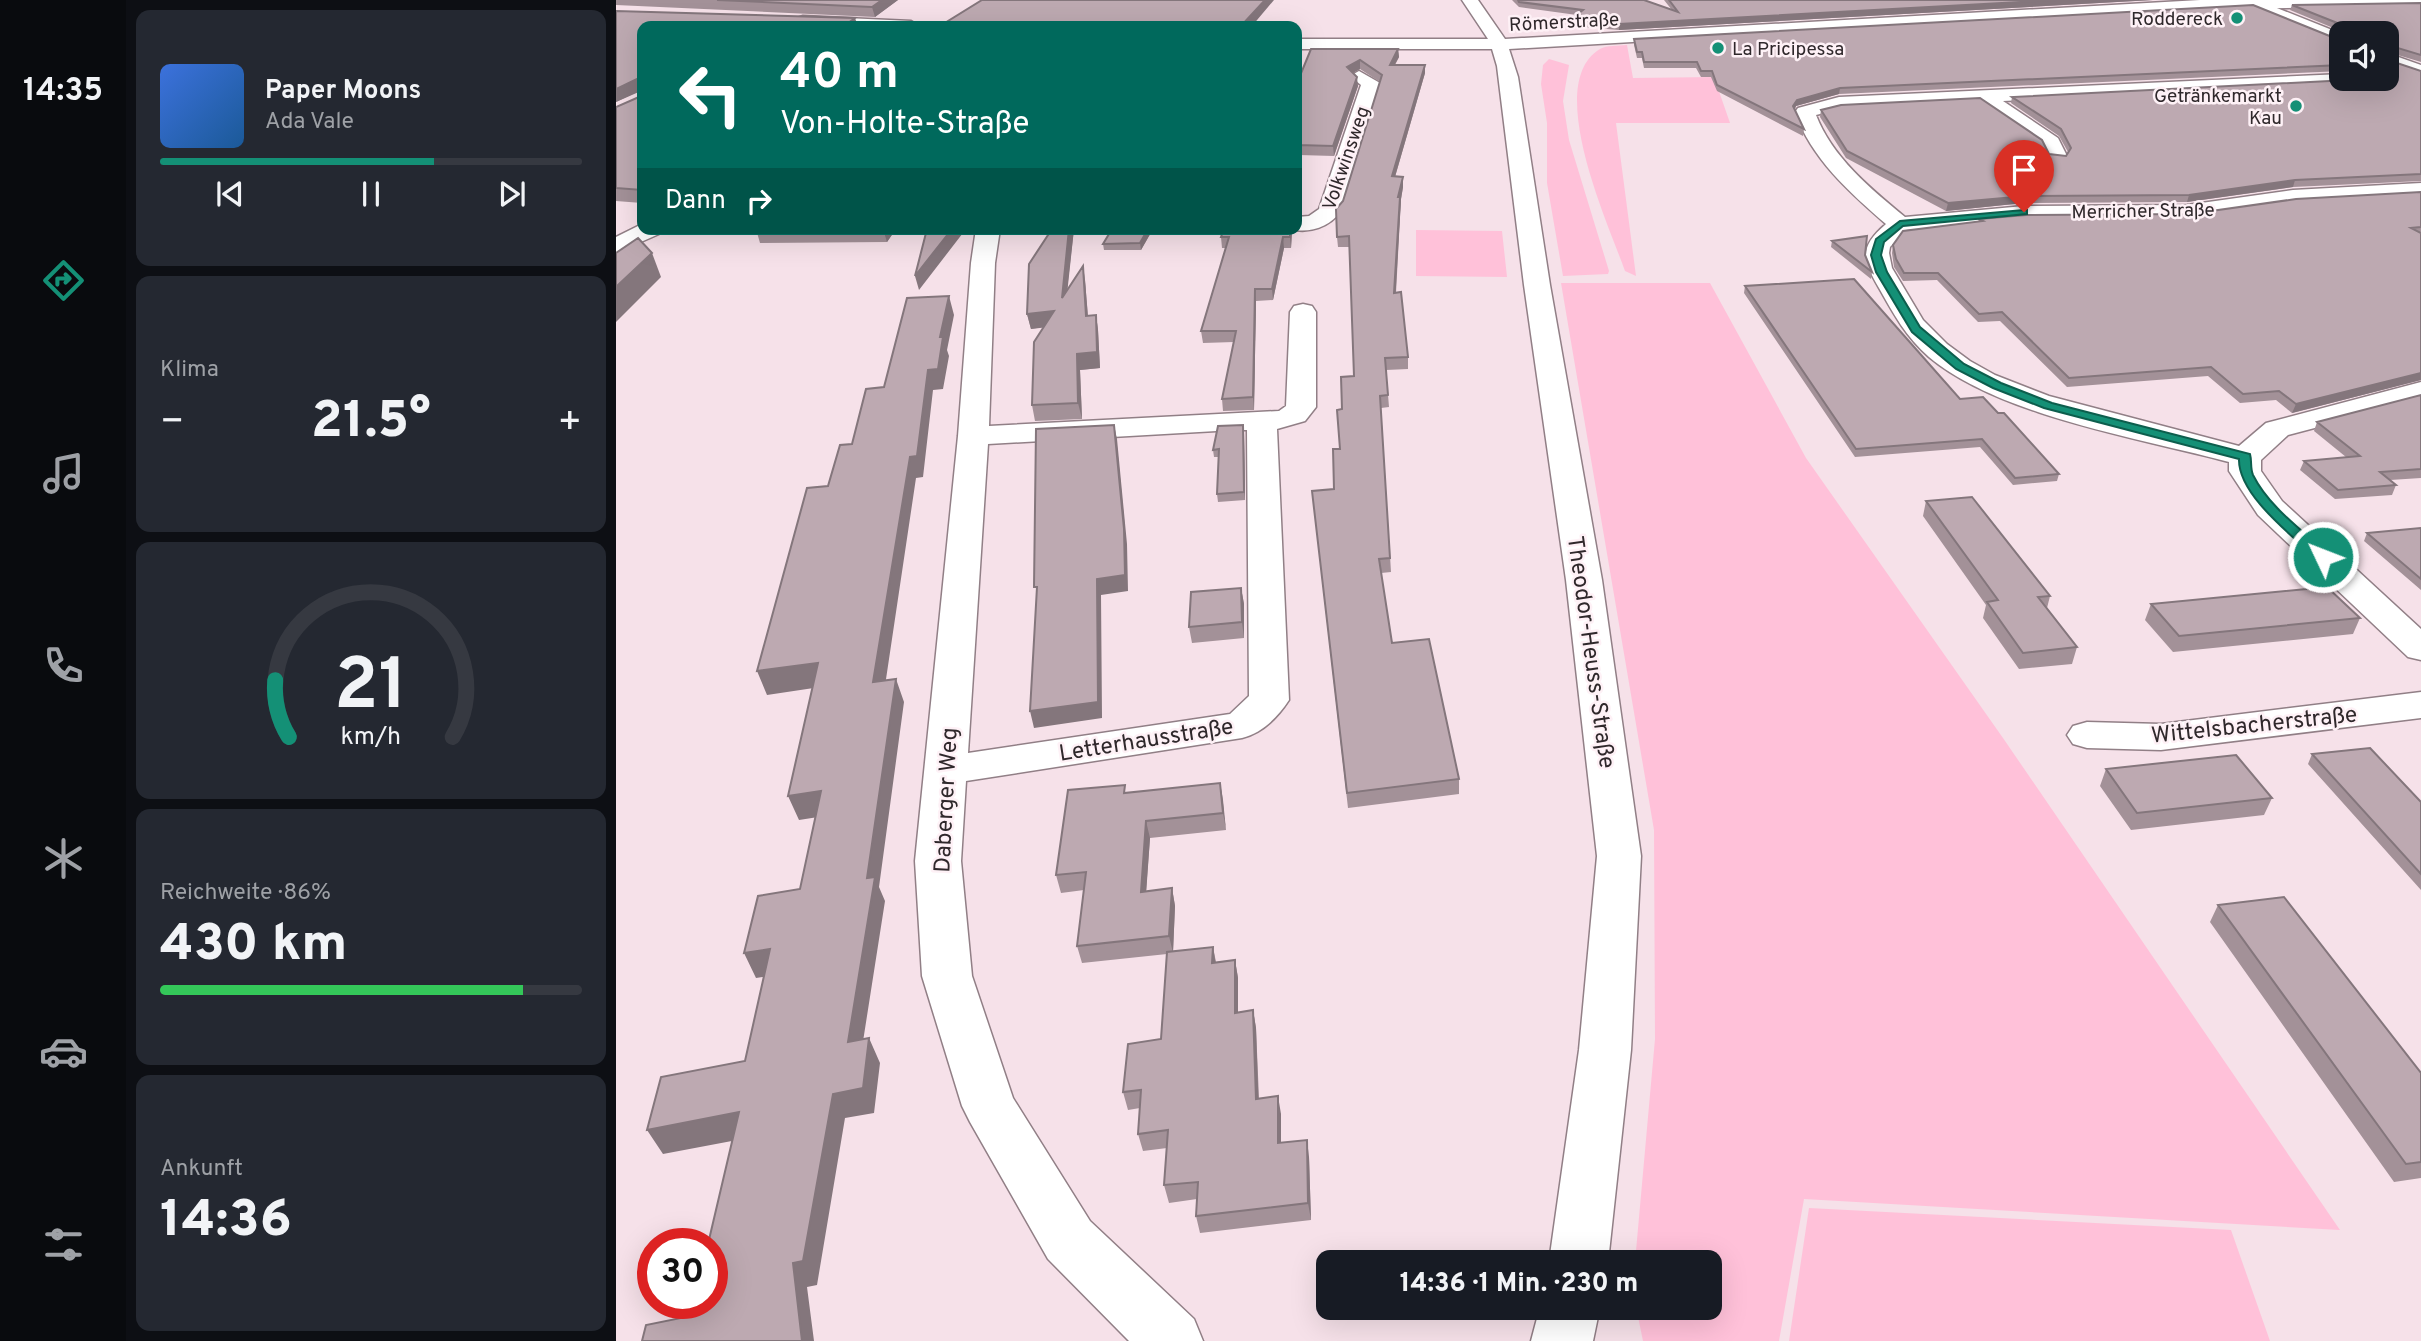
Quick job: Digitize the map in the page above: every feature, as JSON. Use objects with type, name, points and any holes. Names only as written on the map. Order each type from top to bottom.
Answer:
[{"type":"street","name":"Theodor-Heuss-Straße","points":[[1470,0],[1486,19],[1501,45],[1508,74],[1537,285],[1584,580],[1619,856],[1605,1050],[1580,1250]]},
{"type":"street","points":[[2247,1],[2329,35]]},
{"type":"street","name":"Römerstraße","points":[[1302,44],[1501,45],[2247,1],[2421,1]]},
{"type":"street","points":[[1401,45],[1463,33],[1486,19],[1534,34],[1609,40]]},
{"type":"street","points":[[781,20],[803,21]]},
{"type":"street","points":[[1401,45],[1466,54],[1508,74],[1538,55],[1584,41]]},
{"type":"street","points":[[2399,63],[2421,73]]},
{"type":"street","points":[[2399,75],[2421,73]]},
{"type":"street","name":"Volkwinsweg","points":[[1302,223],[1325,218],[1330,211],[1371,83],[1359,76]]},
{"type":"street","points":[[2245,457],[2048,405],[1997,386],[1960,367],[1916,330],[1881,272],[1876,255],[1880,241],[1900,224],[1870,198],[1819,142],[1805,112],[1839,103],[2329,80]]},
{"type":"street","points":[[1985,97],[2050,142],[2057,156]]},
{"type":"street","name":"Merricher Straße","points":[[1900,224],[2024,212],[2188,212],[2293,197],[2421,190]]},
{"type":"street","points":[[616,246],[639,235]]},
{"type":"street","name":"Daberger Weg","points":[[987,235],[938,861],[947,976],[989,1107],[1069,1240],[1172,1341]]},
{"type":"street","points":[[973,436],[1234,421],[1262,422],[1297,414],[1301,407],[1303,312]]},
{"type":"street","points":[[2421,391],[2277,429],[2245,457],[2245,471],[2270,508],[2421,649]]},
{"type":"street","name":"Letterhausstraße","points":[[946,770],[1242,725],[1269,701],[1262,422]]},
{"type":"street","name":"Wittelsbacherstraße","points":[[2087,735],[2161,737],[2421,705]]},
{"type":"street","points":[[1562,1341],[1567,1320]]},
{"type":"shaded area","points":[[1627,45],[1633,78],[1714,77],[1730,123],[1616,123],[1636,276],[1625,271],[1606,221],[1585,155],[1578,122],[1577,91],[1584,66],[1600,49]]},
{"type":"shaded area","points":[[1549,59],[1569,65],[1563,101],[1569,140],[1608,274],[1563,276],[1547,183],[1547,123],[1541,84],[1543,65]]},
{"type":"shaded area","points":[[1416,230],[1502,231],[1507,277],[1416,276]]},
{"type":"shaded area","points":[[1561,283],[1710,283],[1806,458],[2003,738],[2340,1230],[1804,1199],[1779,1341],[1643,1341],[1639,1320],[1722,1320],[1722,1250],[1636,1250],[1655,1039],[1654,830]]},
{"type":"shaded area","points":[[1809,1208],[2231,1230],[2270,1341],[1789,1341]]},
{"type":"building","points":[[717,0],[882,0],[872,7]]},
{"type":"building","points":[[982,0],[1265,0],[1246,21],[948,21]]},
{"type":"building","points":[[1518,0],[1644,0],[1678,12],[1669,0],[2056,0],[1619,24],[1570,20],[1583,10]]},
{"type":"building","points":[[2421,3],[2421,55],[2399,48],[2399,21],[2332,21],[2292,5]]},
{"type":"building","points":[[2253,5],[2329,36],[2329,66],[1840,88],[1797,100],[1793,106],[1804,129],[1717,85],[1712,71],[1701,71],[1697,62],[1644,62],[1642,52],[1637,52],[1634,39]]},
{"type":"building","points":[[616,11],[855,18],[851,21],[637,21],[637,79],[616,89]]},
{"type":"building","points":[[1311,49],[1398,49],[1390,65],[1425,65],[1392,176],[1403,177],[1398,197],[1394,293],[1401,292],[1408,357],[1385,358],[1388,395],[1380,396],[1390,558],[1379,559],[1392,643],[1429,639],[1459,779],[1347,793],[1312,491],[1334,489],[1333,449],[1340,449],[1337,410],[1342,409],[1341,377],[1354,376],[1349,236],[1337,237],[1336,209],[1343,201],[1382,75],[1360,60],[1347,67],[1357,77],[1333,146],[1302,145],[1302,71]]},
{"type":"building","points":[[2399,64],[2421,71],[2421,174],[2295,180],[2189,195],[2026,196],[1948,203],[1847,151],[1821,110],[1841,105],[1980,98],[2042,140],[2049,154],[2066,156],[2071,148],[2061,129],[2012,97],[2329,81],[2329,91],[2399,91]]},
{"type":"building","points":[[637,98],[637,190],[616,188],[616,107]]},
{"type":"building","points":[[2421,192],[2421,227],[2411,228],[2421,233],[2421,373],[2296,404],[2279,391],[2243,394],[2211,367],[2069,378],[2002,312],[1979,314],[1938,273],[1904,273],[1896,259],[1893,245],[1903,231],[1983,221],[1979,219],[2026,215],[2190,214],[2296,199]]},
{"type":"building","points":[[925,235],[947,235],[915,276]]},
{"type":"building","points":[[1048,235],[1068,235],[1062,298],[1083,266],[1086,316],[1096,315],[1097,352],[1077,354],[1078,403],[1032,405],[1034,342],[1054,311],[1027,314],[1029,264]]},
{"type":"building","points":[[1108,235],[1145,235],[1140,243],[1103,244]]},
{"type":"building","points":[[1290,235],[1283,237],[1272,289],[1255,289],[1253,397],[1222,399],[1236,331],[1201,331],[1229,237],[1221,237]]},
{"type":"building","points":[[1867,236],[1865,255],[1872,272],[1832,241]]},
{"type":"building","points":[[638,238],[652,253],[616,287],[616,253]]},
{"type":"building","points":[[1854,279],[1960,399],[1983,397],[1998,413],[2004,413],[2059,474],[2015,478],[1982,439],[1856,449],[1745,286]]},
{"type":"building","points":[[949,296],[940,337],[943,337],[938,369],[928,370],[917,456],[910,457],[873,682],[896,679],[867,878],[875,877],[848,1042],[869,1038],[863,1088],[833,1094],[803,1261],[793,1263],[802,1341],[642,1341],[646,1325],[676,1319],[728,1319],[728,1228],[712,1228],[739,1112],[647,1130],[661,1077],[745,1061],[770,949],[744,953],[758,896],[800,889],[821,791],[788,796],[818,663],[757,671],[807,488],[828,486],[840,445],[852,444],[866,389],[884,387],[907,298]]},
{"type":"building","points":[[2421,395],[2421,469],[2380,472],[2396,485],[2338,490],[2304,461],[2360,456],[2317,422]]},
{"type":"building","points":[[1114,425],[1124,529],[1125,575],[1097,579],[1098,702],[1030,711],[1037,587],[1034,587],[1036,429]]},
{"type":"building","points":[[1243,425],[1244,492],[1217,494],[1219,449],[1213,450],[1218,426]]},
{"type":"building","points":[[1972,497],[2050,596],[2038,597],[2077,647],[2023,653],[1987,602],[1998,600],[1926,501]]},
{"type":"building","points":[[2421,528],[2421,579],[2367,533]]},
{"type":"building","points":[[2327,587],[2360,618],[2179,636],[2151,604]]},
{"type":"building","points":[[1241,588],[1242,622],[1189,627],[1191,592]]},
{"type":"building","points":[[2370,748],[2421,802],[2421,874],[2312,754]]},
{"type":"building","points":[[2236,755],[2272,798],[2137,813],[2106,769]]},
{"type":"building","points":[[1220,783],[1223,813],[1146,821],[1141,892],[1172,888],[1169,936],[1077,946],[1086,872],[1056,875],[1068,790],[1125,785],[1124,793]]},
{"type":"building","points":[[2284,897],[2421,1073],[2421,1162],[2406,1164],[2218,905]]},
{"type":"building","points":[[1213,947],[1212,963],[1235,960],[1235,1013],[1253,1010],[1256,1099],[1278,1096],[1278,1143],[1307,1140],[1308,1203],[1196,1216],[1198,1182],[1164,1185],[1168,1130],[1138,1134],[1141,1090],[1123,1092],[1128,1044],[1161,1039],[1167,952]]},
{"type":"place","name":"Roddereck","points":[[2237,18]]},
{"type":"place","name":"La Pricipessa","points":[[1718,48]]},
{"type":"place","name":"Getränkemarkt Kau","points":[[2296,106]]},
{"type":"route","points":[[2024,212],[1900,224],[1880,241],[1876,255],[1881,272],[1916,330],[1960,367],[1997,386],[2048,405],[2245,457],[2245,471],[2270,508],[2323,557]]}]
